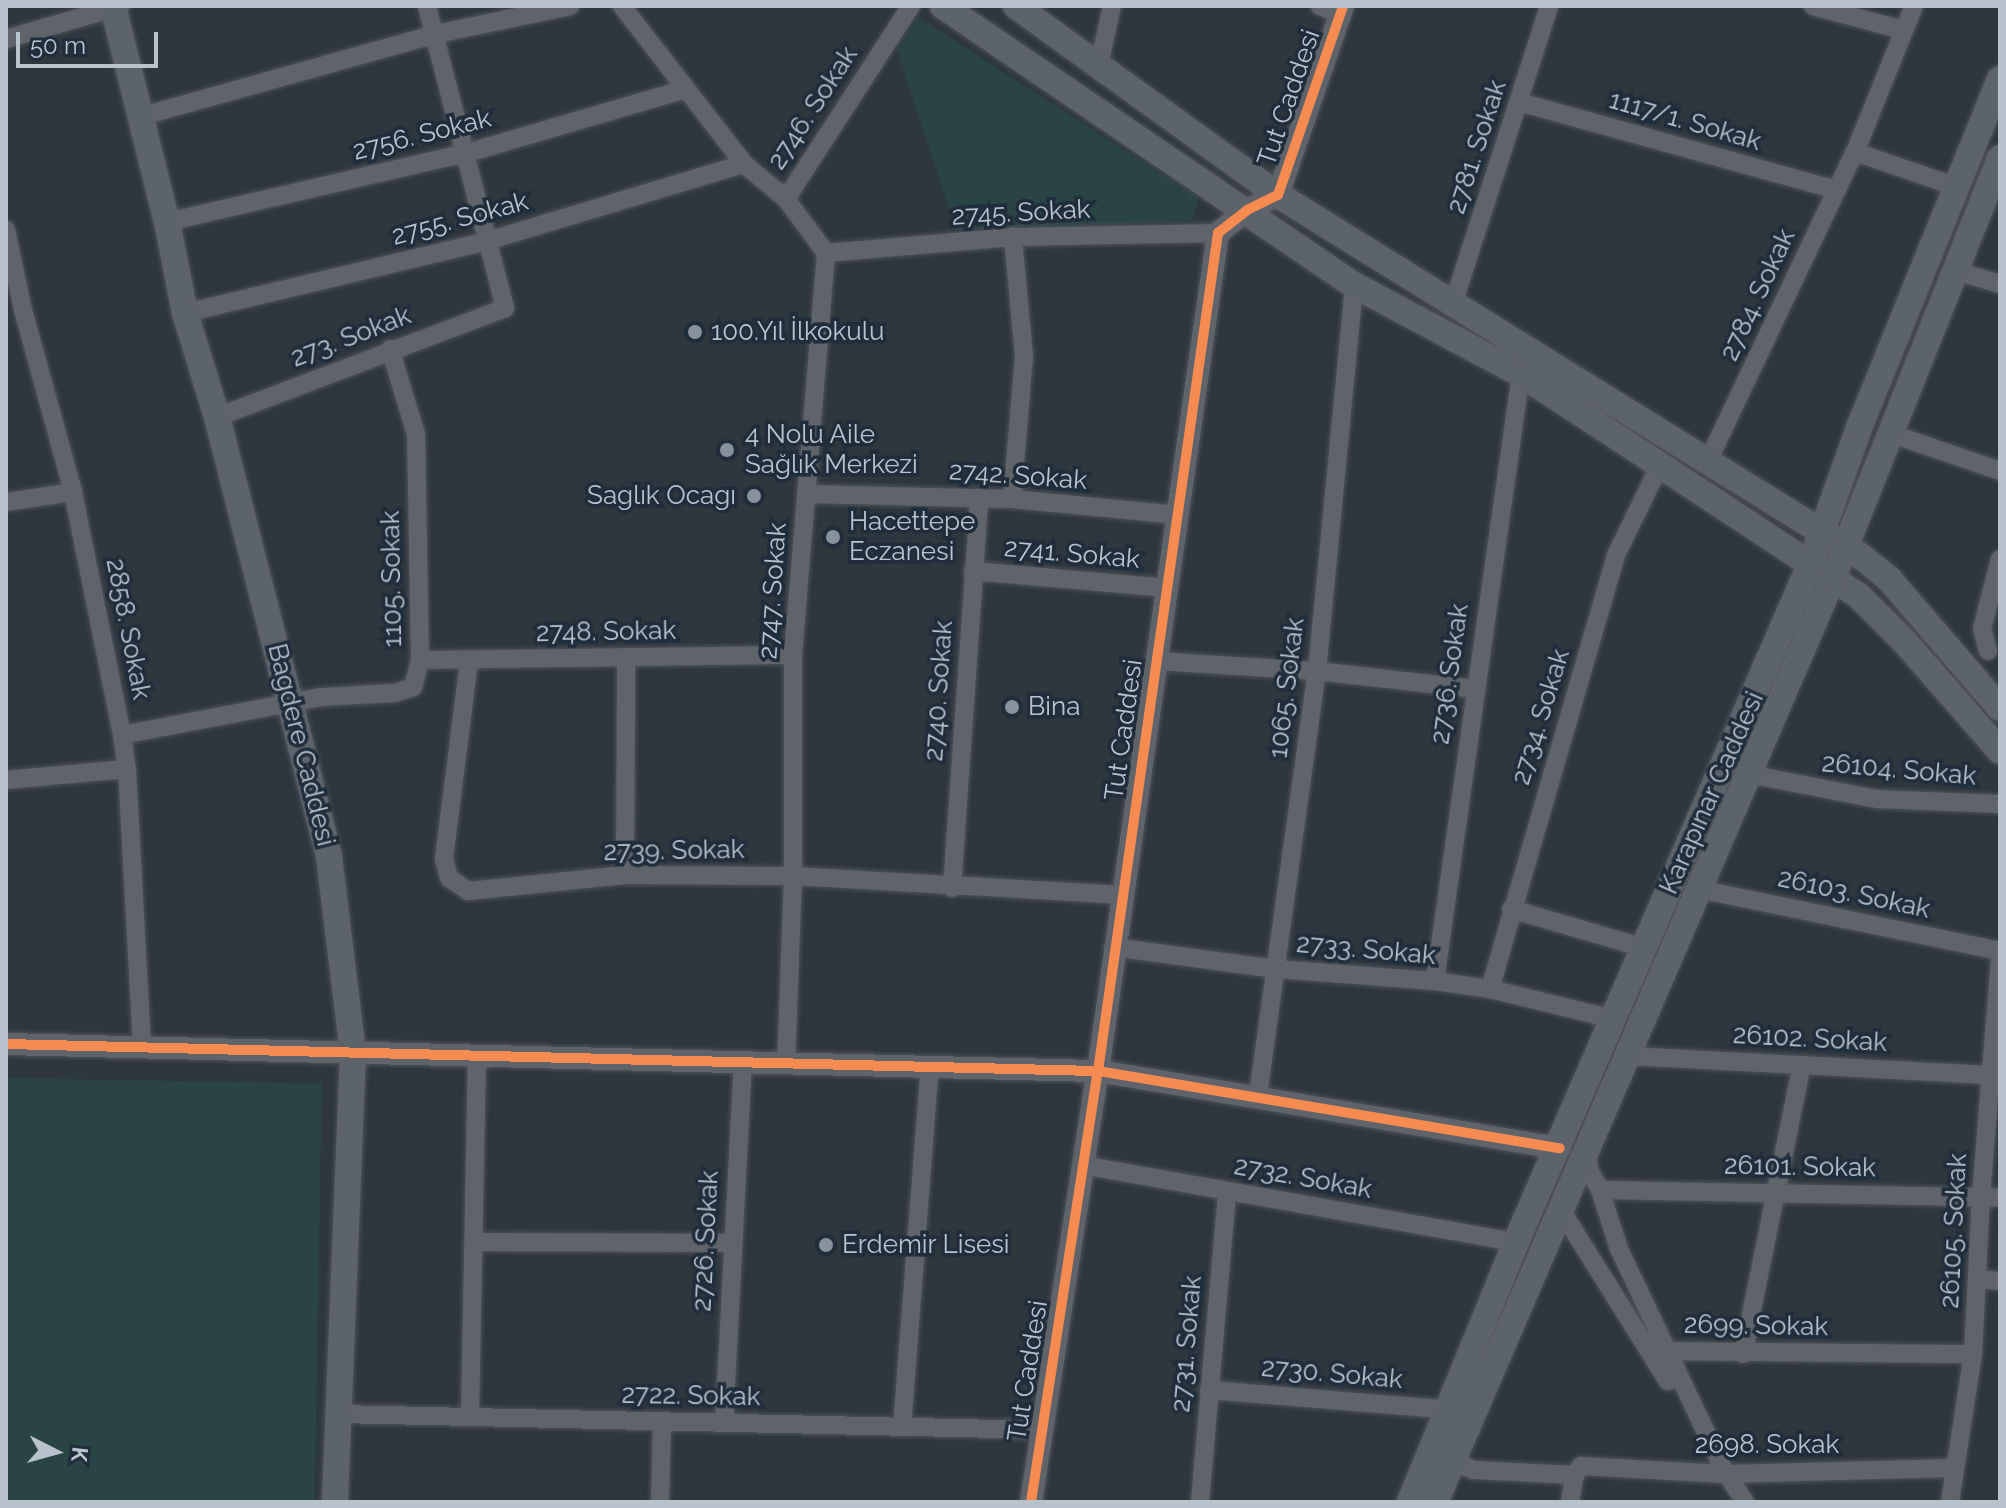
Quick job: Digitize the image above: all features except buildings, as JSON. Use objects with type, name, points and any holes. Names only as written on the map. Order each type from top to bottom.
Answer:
[{"type":"main road","name":"Bagdere Caddesi","points":[[116,6],[185,313],[217,417],[329,857],[353,1052],[335,1502]]},
{"type":"main road","points":[[943,6],[1354,285],[1521,374],[1833,578],[1874,610],[2000,751]]},
{"type":"main road","points":[[1016,6],[1278,195],[1708,461],[1889,579],[2000,708]]},
{"type":"main road","name":"Karapınar Caddesi","points":[[1410,1502],[1516,1242],[1560,1148],[1810,565],[2000,79]]},
{"type":"main road","name":"Karapınar Caddesi","points":[[1435,1502],[1833,578],[2000,158]]},
{"type":"street","points":[[6,39],[116,6]]},
{"type":"street","points":[[427,6],[487,241]]},
{"type":"street","points":[[139,117],[436,34],[570,6]]},
{"type":"street","points":[[622,6],[744,164],[786,199],[826,253]]},
{"type":"street","name":"2746. Sokak","points":[[786,199],[911,6]]},
{"type":"street","points":[[1099,65],[1112,6]]},
{"type":"street","points":[[1320,6],[1342,10]]},
{"type":"street","name":"2781. Sokak","points":[[1453,304],[1549,6]]},
{"type":"street","points":[[1813,6],[1903,30]]},
{"type":"street","name":"2784. Sokak","points":[[1708,461],[1855,152],[1914,6]]},
{"type":"street","name":"Tut Caddesi","points":[[1031,1502],[1098,1071],[1113,947],[1218,233],[1247,210],[1278,195],[1342,10]]},
{"type":"street","name":"2756. Sokak","points":[[167,222],[467,153],[686,89]]},
{"type":"street","name":"1117/1. Sokak","points":[[1519,102],[1837,190]]},
{"type":"street","points":[[1855,152],[1957,187]]},
{"type":"street","name":"2755. Sokak","points":[[185,313],[487,241],[744,164]]},
{"type":"street","name":"2858. Sokak","points":[[6,230],[23,310],[73,492],[122,735],[127,769],[142,1048]]},
{"type":"street","name":"2745. Sokak","points":[[826,253],[1013,237],[1218,233]]},
{"type":"street","points":[[1012,499],[1024,356],[1013,237]]},
{"type":"street","name":"273. Sokak","points":[[217,417],[505,308],[487,241]]},
{"type":"street","name":"2747. Sokak","points":[[786,1064],[793,876],[793,655],[826,253]]},
{"type":"street","points":[[1956,271],[2000,284]]},
{"type":"street","name":"1065. Sokak","points":[[1258,1095],[1317,671],[1354,285]]},
{"type":"street","name":"1105. Sokak","points":[[291,704],[321,697],[395,693],[413,687],[420,660],[416,434],[390,349]]},
{"type":"street","name":"2736. Sokak","points":[[1435,981],[1521,374]]},
{"type":"street","points":[[1889,433],[2000,471]]},
{"type":"street","name":"2734. Sokak","points":[[1490,989],[1617,553],[1660,465]]},
{"type":"street","points":[[6,502],[73,492]]},
{"type":"street","name":"2742. Sokak","points":[[807,494],[1012,499],[1178,515]]},
{"type":"street","name":"2740. Sokak","points":[[952,888],[979,498]]},
{"type":"street","points":[[1967,671],[1994,653],[1982,629],[2000,559]]},
{"type":"street","name":"2741. Sokak","points":[[973,571],[1167,588]]},
{"type":"street","name":"2748. Sokak","points":[[420,660],[793,655]]},
{"type":"street","points":[[625,875],[626,657]]},
{"type":"street","name":"2739. Sokak","points":[[469,661],[444,859],[449,878],[468,891],[625,875],[793,876],[952,888],[1122,895]]},
{"type":"street","points":[[1156,661],[1317,671],[1474,689]]},
{"type":"street","points":[[122,735],[291,704]]},
{"type":"street","points":[[6,780],[127,769]]},
{"type":"street","name":"26104. Sokak","points":[[1748,774],[1877,799],[2000,804]]},
{"type":"street","name":"26103. Sokak","points":[[1698,889],[2000,951]]},
{"type":"street","points":[[1511,909],[1644,948]]},
{"type":"street","name":"2733. Sokak","points":[[1113,947],[1276,969],[1435,981],[1490,989],[1613,1019]]},
{"type":"street","name":"26105. Sokak","points":[[1950,1502],[1973,1354],[1977,1279],[1990,1197],[1990,1075],[2000,962]]},
{"type":"street","points":[[6,1044],[1098,1071],[1258,1095],[1560,1148]]},
{"type":"street","name":"26102. Sokak","points":[[1628,1056],[1990,1075]]},
{"type":"street","points":[[470,1417],[477,1057]]},
{"type":"street","name":"2726. Sokak","points":[[724,1423],[731,1243],[743,1063]]},
{"type":"street","points":[[1743,1354],[1779,1193],[1802,1065]]},
{"type":"street","points":[[902,1427],[930,1067]]},
{"type":"street","name":"2699. Sokak","points":[[1587,1152],[1589,1170],[1600,1190],[1619,1249],[1664,1351],[1973,1354]]},
{"type":"street","name":"2732. Sokak","points":[[1082,1165],[1516,1242]]},
{"type":"street","name":"26101. Sokak","points":[[1600,1190],[1990,1197]]},
{"type":"street","name":"2731. Sokak","points":[[1200,1502],[1227,1191]]},
{"type":"street","points":[[1561,1210],[1745,1502]]},
{"type":"street","points":[[474,1242],[731,1243]]},
{"type":"street","points":[[1977,1279],[2000,1281]]},
{"type":"street","points":[[1664,1351],[1726,1474]]},
{"type":"street","name":"2730. Sokak","points":[[1209,1390],[1450,1410]]},
{"type":"street","name":"2722. Sokak","points":[[339,1414],[1042,1430]]},
{"type":"street","points":[[660,1502],[662,1421]]},
{"type":"street","name":"2698. Sokak","points":[[1453,1462],[1474,1470],[1726,1474],[1954,1468]]},
{"type":"street","points":[[1570,1502],[1578,1471]]},
{"type":"green space","points":[[918,17],[1199,198],[1192,221],[956,230],[897,49]]},
{"type":"green space","points":[[6,1078],[322,1084],[315,1502],[6,1502]]},
{"type":"cycle path","points":[[1031,1502],[1098,1071],[1218,233],[1247,210],[1278,195],[1343,6]]},
{"type":"cycle path","points":[[6,1044],[1098,1071],[1560,1148]]},
{"type":"place","name":"100.Yıl İlkokulu","points":[[695,332]]},
{"type":"place","name":"4 Nolu Aile Sağlık Merkezi","points":[[727,450]]},
{"type":"place","name":"Saglık Ocagı","points":[[754,496]]},
{"type":"place","name":"Hacettepe Eczanesi","points":[[833,537]]},
{"type":"place","name":"Bina","points":[[1012,707]]},
{"type":"place","name":"Erdemir Lisesi","points":[[826,1245]]}]
